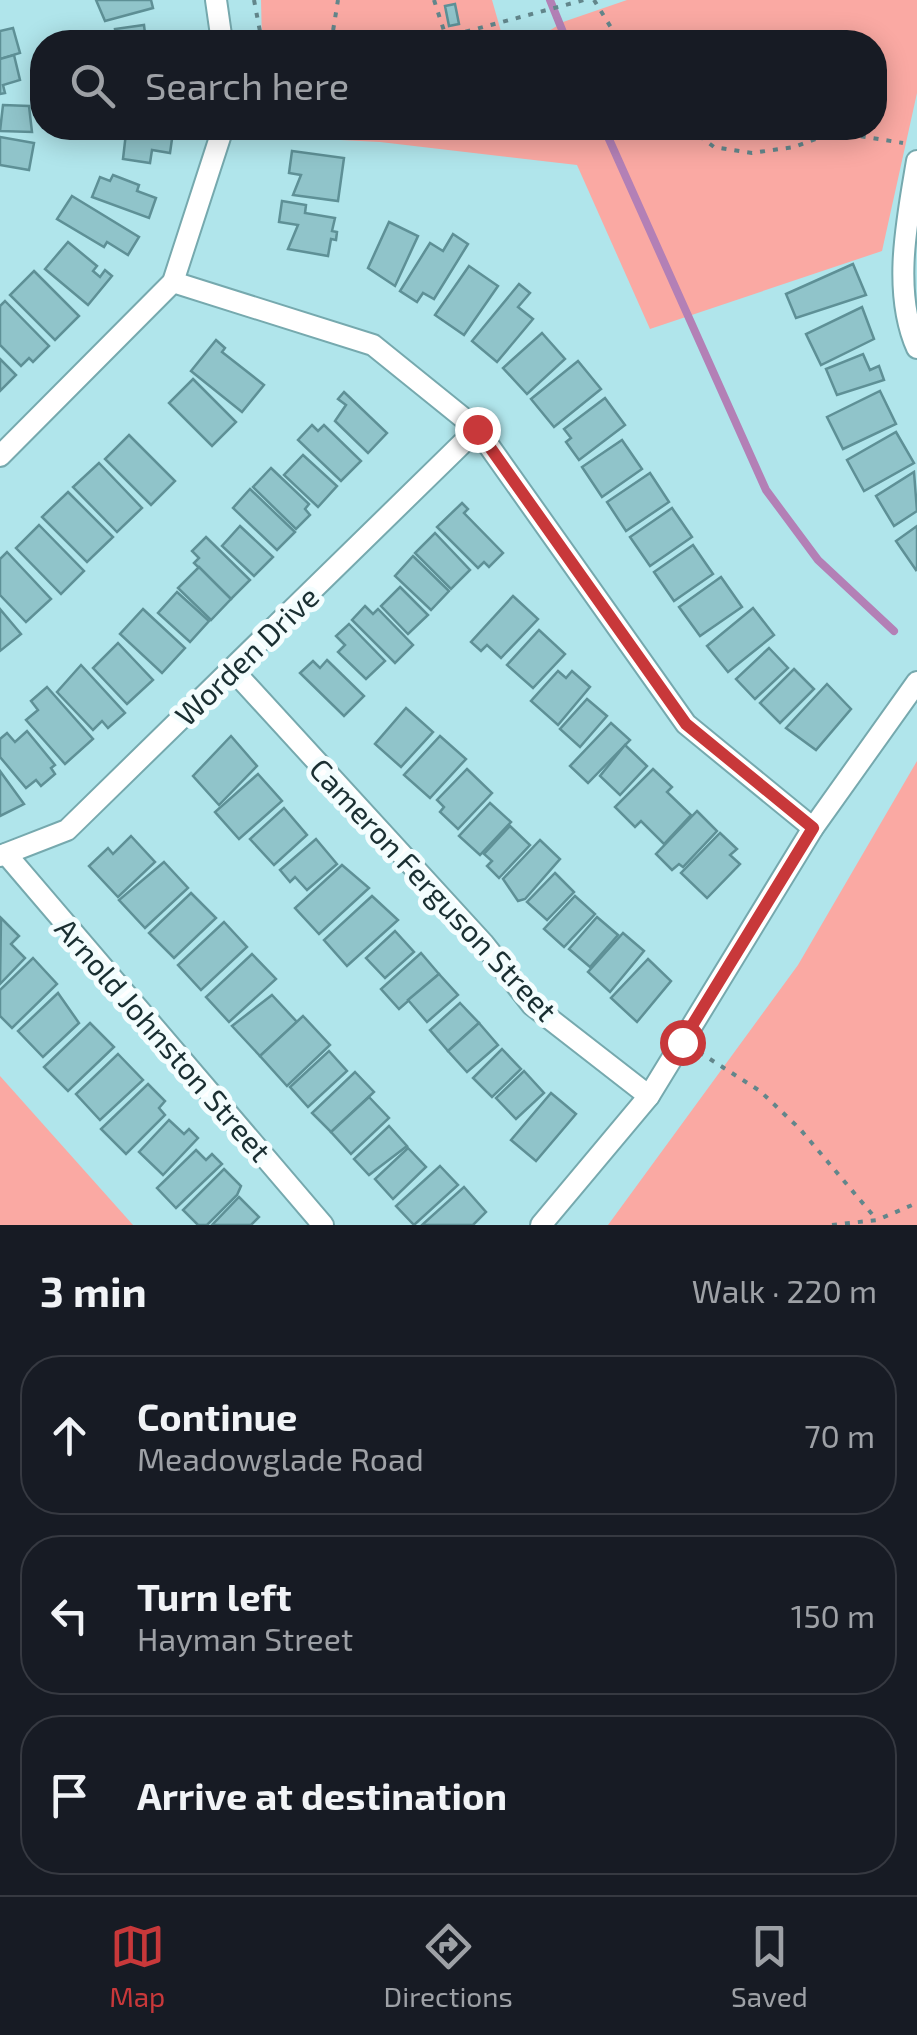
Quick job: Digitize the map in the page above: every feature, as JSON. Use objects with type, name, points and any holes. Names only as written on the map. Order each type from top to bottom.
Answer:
[{"type":"street","points":[[216,0],[220,30]]},
{"type":"street","points":[[0,456],[173,282],[219,140]]},
{"type":"street","points":[[917,161],[904,239],[910,331],[917,348]]},
{"type":"street","points":[[173,282],[374,345],[477,429],[686,724],[813,828]]},
{"type":"street","name":"Worden Drive","points":[[3,855],[67,830],[477,429]]},
{"type":"street","name":"Cameron Ferguson Street","points":[[232,669],[483,943],[532,1005],[649,1096]]},
{"type":"street","points":[[540,1225],[649,1096],[813,828],[917,682]]},
{"type":"street","name":"Arnold Johnston Street","points":[[3,855],[324,1225]]},
{"type":"path","points":[[254,0],[260,30]]},
{"type":"path","points":[[334,30],[338,0]]},
{"type":"path","points":[[434,0],[442,30]]},
{"type":"path","points":[[477,30],[584,0]]},
{"type":"path","points":[[594,0],[613,30]]},
{"type":"path","points":[[705,140],[714,147],[752,154],[813,140]]},
{"type":"path","points":[[887,140],[917,147]]},
{"type":"path","points":[[682,1042],[760,1090],[800,1129],[877,1220]]},
{"type":"path","points":[[832,1225],[877,1220],[917,1203]]},
{"type":"shaded area","points":[[261,0],[492,0],[501,30],[262,30]]},
{"type":"shaded area","points":[[627,0],[917,0],[917,93],[882,251],[650,329],[577,165],[340,140],[887,140],[887,30],[551,30]]},
{"type":"shaded area","points":[[917,761],[917,1225],[608,1225],[798,965]]},
{"type":"shaded area","points":[[0,1076],[133,1225],[0,1225]]},
{"type":"building","points":[[96,0],[151,0],[153,8],[105,21]]},
{"type":"building","points":[[455,4],[459,24],[449,26],[445,6]]},
{"type":"building","points":[[144,25],[145,30],[115,30]]},
{"type":"building","points":[[13,28],[20,53],[0,59],[0,31]]},
{"type":"building","points":[[14,55],[20,80],[3,85],[5,93],[0,94],[0,59]]},
{"type":"building","points":[[3,105],[29,106],[30,132],[0,131]]},
{"type":"building","points":[[0,137],[34,143],[29,170],[0,165]]},
{"type":"building","points":[[125,140],[172,140],[170,153],[152,150],[150,163],[123,159]]},
{"type":"building","points":[[292,151],[344,158],[338,201],[293,195],[301,175],[289,173]]},
{"type":"building","points":[[113,175],[139,185],[137,191],[156,198],[149,218],[92,197],[100,177],[110,181]]},
{"type":"building","points":[[72,196],[139,237],[128,255],[107,242],[104,247],[57,219]]},
{"type":"building","points":[[282,201],[306,205],[305,213],[335,218],[332,231],[337,232],[336,240],[331,239],[328,256],[288,249],[298,225],[279,222]]},
{"type":"building","points":[[389,222],[418,236],[395,286],[368,268]]},
{"type":"building","points":[[453,234],[468,244],[434,299],[423,293],[417,302],[400,291],[430,243],[443,251]]},
{"type":"building","points":[[68,242],[97,266],[93,271],[100,277],[105,270],[112,276],[88,305],[45,269]]},
{"type":"building","points":[[853,264],[866,295],[796,318],[786,294]]},
{"type":"building","points":[[469,266],[498,286],[464,335],[435,315]]},
{"type":"building","points":[[34,271],[79,316],[55,340],[10,295]]},
{"type":"building","points":[[519,284],[530,293],[518,307],[533,319],[497,362],[472,341]]},
{"type":"building","points":[[5,301],[49,346],[33,362],[29,358],[21,366],[0,345],[0,306]]},
{"type":"building","points":[[862,307],[874,339],[821,365],[806,334]]},
{"type":"building","points":[[542,333],[565,359],[527,394],[503,368]]},
{"type":"building","points":[[216,340],[225,348],[222,352],[264,385],[242,412],[191,371]]},
{"type":"building","points":[[863,354],[870,370],[879,366],[884,380],[837,395],[826,369]]},
{"type":"building","points":[[0,359],[16,375],[0,391]]},
{"type":"building","points":[[578,361],[601,389],[554,427],[531,399]]},
{"type":"building","points":[[193,379],[236,422],[212,446],[169,403]]},
{"type":"building","points":[[880,391],[896,424],[843,449],[827,417]]},
{"type":"building","points":[[344,392],[387,433],[368,453],[335,421],[346,405],[338,399]]},
{"type":"building","points":[[605,398],[625,425],[579,460],[566,442],[571,438],[564,429]]},
{"type":"building","points":[[312,425],[318,431],[324,425],[361,461],[341,481],[298,440]]},
{"type":"building","points":[[896,432],[914,463],[864,491],[847,460]]},
{"type":"building","points":[[129,435],[175,481],[151,505],[105,459]]},
{"type":"building","points":[[622,440],[642,469],[602,497],[582,467]]},
{"type":"building","points":[[303,455],[337,486],[318,507],[284,475]]},
{"type":"building","points":[[99,463],[142,508],[117,532],[73,487]]},
{"type":"building","points":[[271,468],[309,504],[305,509],[310,515],[296,529],[253,487]]},
{"type":"building","points":[[914,472],[917,511],[894,526],[876,496]]},
{"type":"building","points":[[650,473],[669,502],[626,531],[607,502]]},
{"type":"building","points":[[250,489],[295,532],[277,550],[233,508]]},
{"type":"building","points":[[68,492],[113,537],[87,562],[42,517]]},
{"type":"building","points":[[462,503],[468,509],[464,513],[503,553],[489,567],[484,562],[478,568],[437,527]]},
{"type":"building","points":[[672,508],[692,537],[650,566],[630,537]]},
{"type":"building","points":[[39,525],[84,571],[61,594],[16,548]]},
{"type":"building","points":[[240,526],[273,557],[254,576],[222,546]]},
{"type":"building","points":[[917,526],[917,569],[916,570],[896,541]]},
{"type":"building","points":[[435,533],[470,570],[451,589],[415,553]]},
{"type":"building","points":[[206,537],[250,580],[231,599],[194,563],[199,558],[192,551]]},
{"type":"building","points":[[693,545],[713,574],[674,601],[654,572]]},
{"type":"building","points":[[7,552],[51,599],[26,622],[0,595],[0,559]]},
{"type":"building","points":[[413,556],[449,591],[431,610],[395,576]]},
{"type":"building","points":[[199,567],[231,599],[211,620],[178,588]]},
{"type":"building","points":[[721,577],[742,607],[700,636],[679,607]]},
{"type":"building","points":[[400,587],[428,615],[408,634],[381,606]]},
{"type":"building","points":[[177,592],[209,621],[190,642],[158,613]]},
{"type":"building","points":[[513,596],[538,619],[501,658],[487,645],[481,651],[471,642]]},
{"type":"building","points":[[365,606],[373,614],[378,609],[413,645],[395,663],[352,620]]},
{"type":"building","points":[[753,608],[774,635],[728,672],[707,646]]},
{"type":"building","points":[[0,609],[21,634],[0,651]]},
{"type":"building","points":[[143,609],[185,648],[162,673],[120,634]]},
{"type":"building","points":[[349,624],[385,661],[366,679],[338,652],[345,645],[336,636]]},
{"type":"building","points":[[539,630],[565,654],[533,688],[507,665]]},
{"type":"building","points":[[118,643],[153,680],[127,704],[93,668]]},
{"type":"building","points":[[769,648],[788,668],[755,699],[736,679]]},
{"type":"building","points":[[327,660],[364,696],[344,716],[300,673],[313,661],[320,668]]},
{"type":"building","points":[[81,665],[125,713],[108,728],[102,721],[93,730],[57,692]]},
{"type":"building","points":[[794,669],[814,689],[780,723],[760,703]]},
{"type":"building","points":[[558,671],[566,678],[572,671],[590,687],[558,725],[531,701]]},
{"type":"building","points":[[827,684],[851,709],[816,750],[786,728]]},
{"type":"building","points":[[47,687],[93,739],[65,764],[26,720],[38,710],[31,701]]},
{"type":"building","points":[[587,699],[607,716],[580,747],[560,729]]},
{"type":"building","points":[[406,708],[433,732],[401,767],[375,744]]},
{"type":"building","points":[[611,723],[630,740],[588,783],[570,766]]},
{"type":"building","points":[[27,731],[55,765],[51,768],[55,774],[41,786],[36,780],[26,788],[0,757],[0,739],[7,733],[15,742]]},
{"type":"building","points":[[231,736],[257,766],[219,805],[193,776]]},
{"type":"building","points":[[440,736],[466,759],[430,798],[404,775]]},
{"type":"building","points":[[625,745],[647,766],[620,795],[600,776]]},
{"type":"building","points":[[467,769],[492,793],[458,829],[440,812],[444,807],[437,800]]},
{"type":"building","points":[[653,769],[672,787],[667,792],[691,815],[664,844],[641,821],[635,827],[615,807]]},
{"type":"building","points":[[0,771],[24,804],[0,816]]},
{"type":"building","points":[[258,774],[282,801],[239,839],[215,812]]},
{"type":"building","points":[[490,803],[511,822],[480,855],[459,836]]},
{"type":"building","points":[[284,808],[307,835],[274,865],[250,839]]},
{"type":"building","points":[[697,811],[717,831],[683,867],[679,864],[672,870],[656,854]]},
{"type":"building","points":[[510,826],[530,845],[499,878],[487,866],[492,861],[484,854]]},
{"type":"building","points":[[720,833],[737,849],[730,855],[740,864],[707,898],[681,873]]},
{"type":"building","points":[[131,836],[155,862],[118,897],[89,866],[108,848],[113,854]]},
{"type":"building","points":[[316,839],[337,864],[307,890],[295,877],[290,882],[280,870]]},
{"type":"building","points":[[540,840],[560,859],[525,899],[518,901],[503,879]]},
{"type":"building","points":[[164,862],[188,888],[145,928],[119,900]]},
{"type":"building","points":[[342,865],[369,888],[319,934],[295,908]]},
{"type":"building","points":[[555,873],[574,892],[547,920],[527,902]]},
{"type":"building","points":[[191,893],[216,918],[174,958],[149,933]]},
{"type":"building","points":[[372,896],[398,920],[347,966],[324,940]]},
{"type":"building","points":[[575,896],[595,914],[564,947],[544,929]]},
{"type":"building","points":[[597,917],[618,935],[590,967],[569,949]]},
{"type":"building","points":[[1,918],[19,936],[11,944],[25,958],[0,984]]},
{"type":"building","points":[[224,922],[247,947],[201,990],[178,965]]},
{"type":"building","points":[[395,931],[414,952],[385,978],[366,958]]},
{"type":"building","points":[[623,933],[644,951],[610,992],[588,972]]},
{"type":"building","points":[[421,953],[439,974],[399,1009],[381,989]]},
{"type":"building","points":[[252,954],[276,979],[229,1022],[206,997]]},
{"type":"building","points":[[33,958],[57,984],[12,1028],[0,1016],[0,990]]},
{"type":"building","points":[[648,959],[671,981],[637,1022],[611,998]]},
{"type":"building","points":[[439,974],[458,995],[427,1022],[408,1000]]},
{"type":"building","points":[[58,993],[79,1023],[43,1057],[18,1031]]},
{"type":"building","points":[[272,995],[297,1022],[260,1056],[232,1026]]},
{"type":"building","points":[[460,1003],[479,1023],[448,1051],[430,1030]]},
{"type":"building","points":[[303,1016],[330,1045],[287,1086],[260,1056]]},
{"type":"building","points":[[90,1023],[114,1047],[68,1091],[44,1067]]},
{"type":"building","points":[[479,1023],[498,1045],[467,1072],[448,1051]]},
{"type":"building","points":[[502,1049],[521,1069],[492,1097],[473,1078]]},
{"type":"building","points":[[329,1051],[347,1071],[308,1107],[290,1087]]},
{"type":"building","points":[[118,1054],[143,1080],[100,1120],[76,1094]]},
{"type":"building","points":[[524,1071],[544,1093],[516,1119],[496,1098]]},
{"type":"building","points":[[355,1072],[374,1092],[331,1132],[312,1113]]},
{"type":"building","points":[[148,1084],[165,1101],[159,1108],[165,1115],[126,1154],[101,1129]]},
{"type":"building","points":[[551,1093],[576,1114],[536,1161],[511,1140]]},
{"type":"building","points":[[369,1097],[389,1118],[351,1154],[331,1132]]},
{"type":"building","points":[[169,1120],[184,1134],[189,1129],[198,1138],[163,1175],[139,1152]]},
{"type":"building","points":[[389,1126],[407,1146],[369,1175],[354,1159]]},
{"type":"building","points":[[408,1148],[426,1167],[393,1199],[375,1179]]},
{"type":"building","points":[[196,1150],[206,1160],[212,1154],[222,1164],[176,1208],[157,1188]]},
{"type":"building","points":[[440,1166],[458,1185],[414,1225],[396,1206]]},
{"type":"building","points":[[224,1169],[241,1186],[237,1195],[207,1225],[198,1225],[183,1210]]},
{"type":"building","points":[[464,1187],[486,1212],[473,1225],[422,1225]]},
{"type":"building","points":[[239,1197],[259,1217],[251,1225],[212,1225]]},
{"type":"waterway","points":[[550,0],[562,30]]},
{"type":"waterway","points":[[609,140],[766,490],[818,560],[894,631]]},
{"type":"route","points":[[477,429],[686,724],[813,828],[682,1042]]}]
